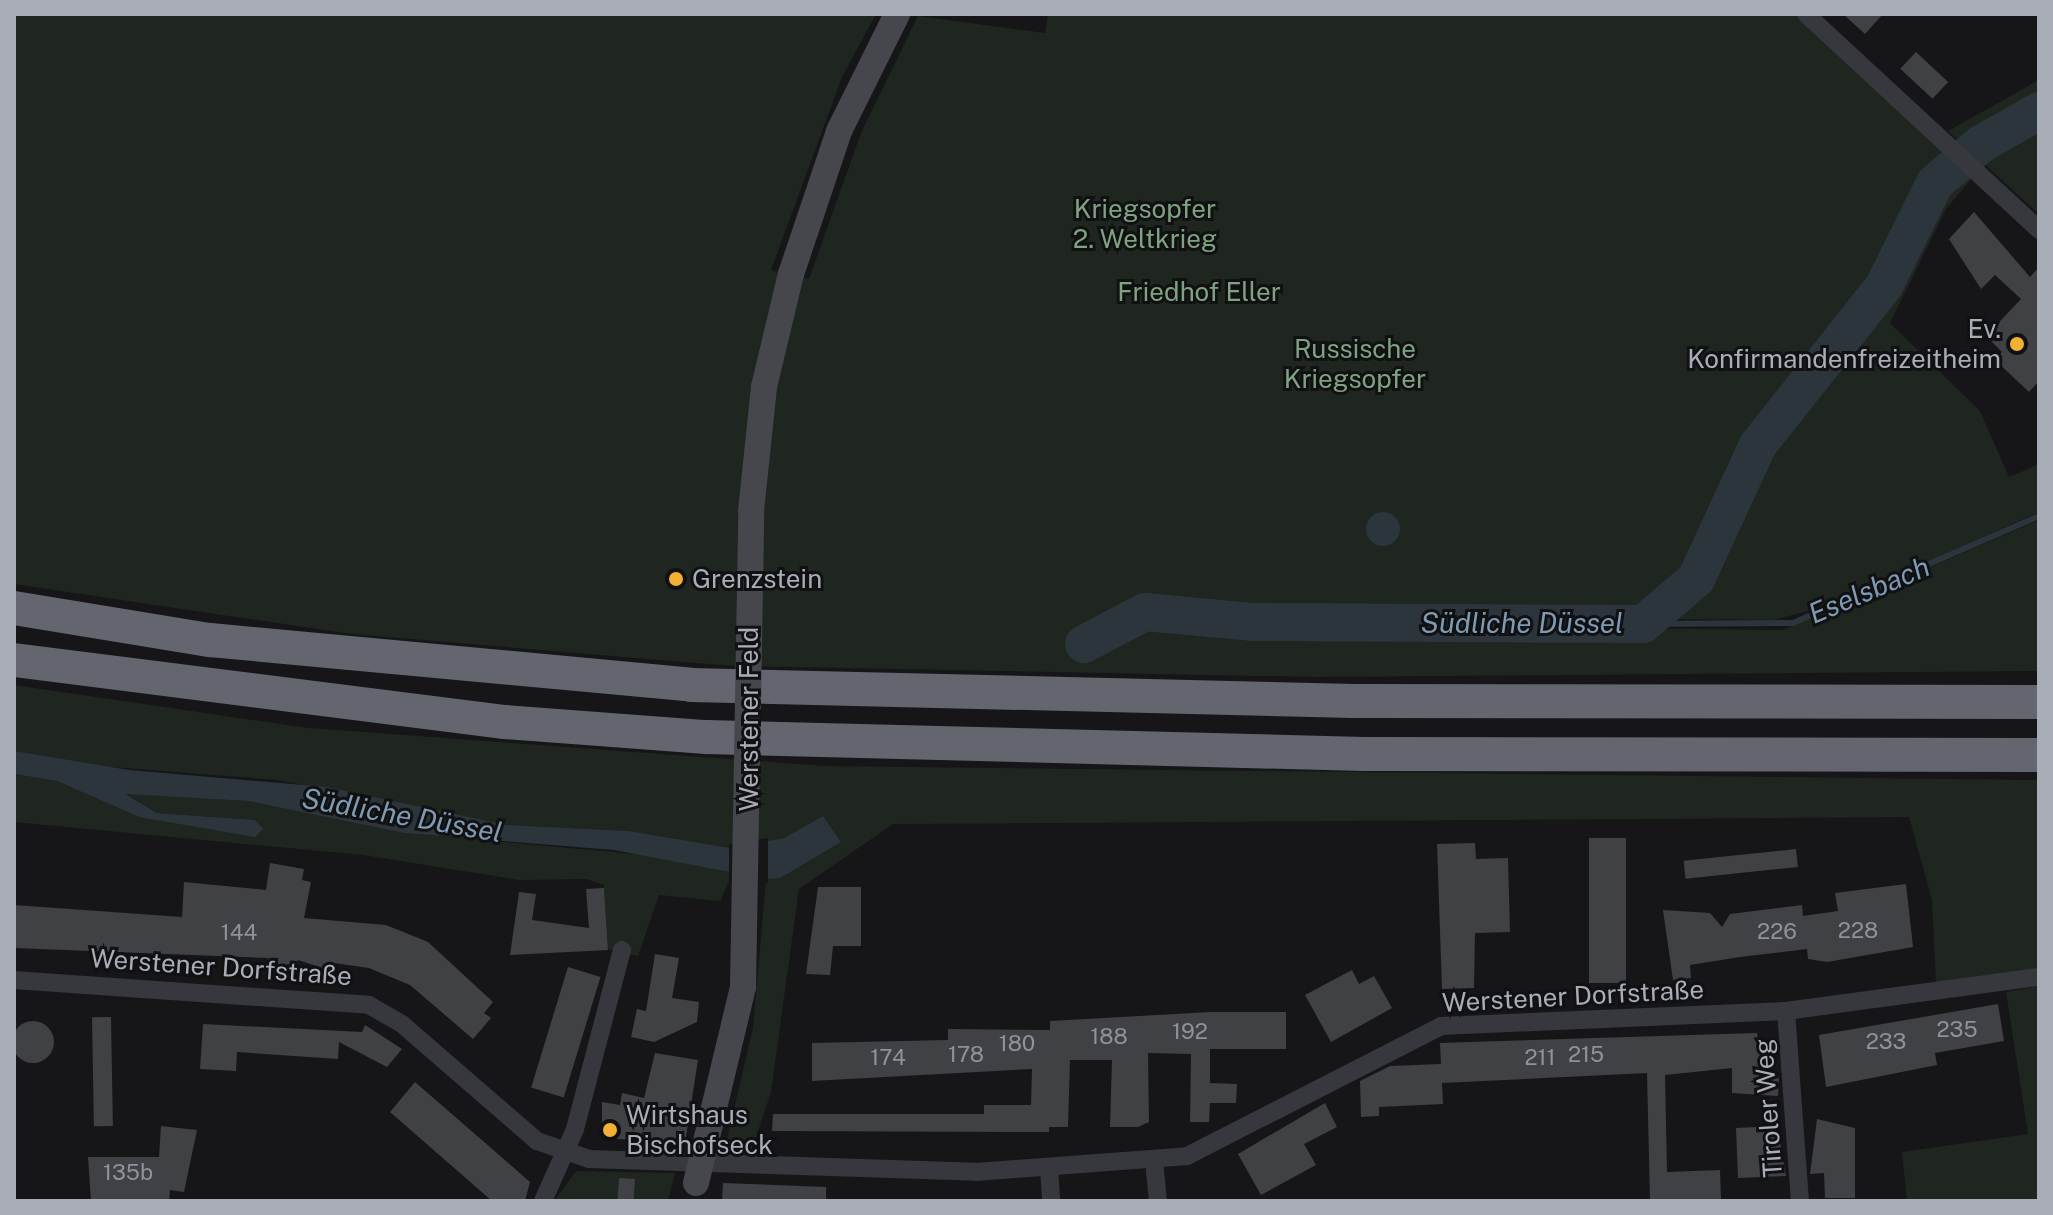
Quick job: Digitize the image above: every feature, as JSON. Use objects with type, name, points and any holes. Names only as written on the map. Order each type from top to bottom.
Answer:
[{"type":"highway","points":[[14,608],[210,640],[691,685],[1354,701],[2039,702]]},
{"type":"highway","points":[[14,660],[489,720],[706,737],[1347,754],[2039,755]]},
{"type":"main road","name":"Werstener Feld","points":[[693,1192],[743,987],[751,511],[764,387],[791,274],[839,131],[897,14]]},
{"type":"street","points":[[1806,14],[1949,142],[2039,230]]},
{"type":"street","points":[[543,1201],[565,1154],[622,950]]},
{"type":"street","name":"Werstener Dorfstraße","points":[[14,980],[369,1005],[403,1025],[537,1141],[565,1154],[1049,1169],[1154,1161],[1203,1150],[1441,1026],[1786,1011],[2039,977]]},
{"type":"street","name":"Tiroler Weg","points":[[1786,1011],[1800,1201]]},
{"type":"street","points":[[1154,1161],[1158,1201]]},
{"type":"street","points":[[1049,1169],[1051,1201]]},
{"type":"green space","name":"Friedhof Eller","points":[[14,14],[876,14],[842,77],[771,270],[809,279],[861,133],[918,16],[1045,33],[1048,14],[1799,14],[1973,177],[1946,209],[1890,323],[1980,411],[2009,477],[2039,464],[2039,512],[1831,605],[1773,620],[1244,614],[1155,606],[1135,607],[1077,640],[1083,647],[1133,622],[1784,630],[2039,520],[2039,671],[1318,677],[732,666],[351,634],[14,584]]},
{"type":"green space","points":[[2039,80],[2039,214],[1948,131]]},
{"type":"green space","points":[[14,685],[308,728],[826,766],[2039,780],[2039,969],[1936,983],[1932,900],[1909,817],[893,824],[799,889],[771,1092],[752,1149],[725,1147],[753,1028],[766,879],[841,842],[823,816],[784,838],[730,848],[629,831],[506,825],[278,780],[86,765],[14,751]]},
{"type":"green space","points":[[14,774],[57,781],[139,817],[255,820],[157,813],[126,793],[248,801],[404,833],[669,857],[731,868],[731,877],[720,901],[659,895],[638,956],[608,949],[604,885],[586,879],[519,880],[363,855],[14,822]]},
{"type":"green space","points":[[2039,986],[2039,1201],[1907,1201],[1902,1152],[2028,1134],[2006,992]]},
{"type":"green space","points":[[576,1171],[675,1173],[668,1201],[554,1201]]},
{"type":"water","points":[[1383,512],[1395,517],[1400,529],[1395,541],[1383,546],[1371,541],[1366,529],[1371,517]]},
{"type":"water","points":[[14,751],[129,770],[327,787],[506,825],[629,831],[730,848],[784,838],[823,816],[841,842],[780,878],[766,879],[614,850],[404,833],[248,801],[126,794],[157,813],[255,820],[263,829],[255,837],[139,817],[57,781],[14,774]]},
{"type":"pier","points":[[768,838],[768,883],[729,881],[729,844]]},
{"type":"building","points":[[1843,14],[1883,14],[1865,34]]},
{"type":"building","points":[[1916,52],[1948,82],[1932,99],[1900,69]]},
{"type":"building","points":[[1974,212],[2030,277],[2039,267],[2039,381],[2029,392],[1995,360],[2002,352],[1986,336],[2021,299],[1995,275],[1981,289],[1949,239]]},
{"type":"building","points":[[1589,838],[1626,838],[1626,983],[1589,983]]},
{"type":"building","points":[[1475,843],[1476,859],[1508,858],[1510,932],[1475,933],[1474,988],[1442,989],[1437,844]]},
{"type":"building","points":[[1796,849],[1798,867],[1686,879],[1684,861]]},
{"type":"building","points":[[270,863],[304,869],[302,880],[311,882],[304,918],[386,925],[428,942],[493,1002],[484,1013],[491,1018],[473,1039],[410,985],[369,968],[327,962],[326,969],[298,960],[293,978],[265,973],[268,958],[14,948],[14,905],[182,917],[184,882],[266,890]]},
{"type":"building","points":[[1906,884],[1913,947],[1827,962],[1808,959],[1807,949],[1740,957],[1690,965],[1691,978],[1673,980],[1663,910],[1710,913],[1722,927],[1730,914],[1802,905],[1803,916],[1838,911],[1835,893]]},
{"type":"building","points":[[818,887],[861,887],[861,946],[833,946],[830,975],[806,974]]},
{"type":"building","points":[[604,888],[608,950],[510,955],[519,892],[536,894],[532,920],[589,928],[586,889]]},
{"type":"building","points":[[655,954],[679,958],[672,998],[699,1002],[697,1022],[654,1042],[631,1037],[637,1009],[646,1011]]},
{"type":"building","points":[[568,967],[601,977],[564,1097],[531,1087]]},
{"type":"building","points":[[1352,970],[1359,984],[1374,976],[1392,1008],[1331,1042],[1305,995]]},
{"type":"building","points":[[1998,1004],[2004,1041],[1935,1053],[1937,1065],[1826,1087],[1819,1035]]},
{"type":"building","points":[[1211,1012],[1286,1012],[1286,1049],[1210,1049],[1210,1083],[1237,1084],[1236,1103],[1210,1103],[1209,1122],[1190,1122],[1191,1054],[1148,1053],[1149,1122],[1138,1127],[1110,1127],[1112,1060],[1070,1060],[1068,1127],[1049,1127],[1049,1132],[772,1131],[773,1114],[984,1114],[984,1105],[1031,1105],[1032,1069],[812,1081],[812,1043],[948,1040],[948,1029],[1050,1030],[1050,1021]]},
{"type":"building","points":[[92,1017],[111,1017],[113,1126],[94,1126]]},
{"type":"building","points":[[33,1021],[48,1027],[54,1042],[48,1057],[33,1063],[18,1057],[12,1042],[18,1027]]},
{"type":"building","points":[[203,1024],[362,1032],[365,1025],[402,1049],[387,1067],[339,1042],[338,1059],[237,1052],[236,1071],[200,1069]]},
{"type":"building","points":[[1757,1033],[1763,1079],[1779,1078],[1778,1096],[1732,1093],[1732,1068],[1665,1075],[1667,1172],[1720,1170],[1721,1201],[1650,1201],[1647,1073],[1442,1083],[1443,1104],[1379,1107],[1379,1116],[1361,1117],[1360,1081],[1390,1066],[1441,1064],[1440,1043]]},
{"type":"building","points":[[655,1053],[698,1060],[685,1143],[602,1138],[602,1102],[620,1105],[622,1093],[644,1098]]},
{"type":"building","points":[[415,1082],[530,1182],[525,1201],[492,1201],[390,1112]]},
{"type":"building","points":[[1325,1103],[1337,1127],[1304,1144],[1316,1165],[1261,1195],[1238,1154]]},
{"type":"building","points":[[1817,1119],[1855,1128],[1855,1198],[1825,1198],[1824,1173],[1810,1174]]},
{"type":"building","points":[[161,1126],[197,1130],[184,1192],[170,1190],[169,1201],[91,1201],[88,1157],[159,1157]]},
{"type":"building","points":[[1777,1126],[1786,1176],[1738,1178],[1736,1128]]},
{"type":"building","points":[[619,1178],[635,1179],[633,1201],[617,1201]]},
{"type":"building","points":[[723,1183],[826,1187],[826,1201],[722,1201]]},
{"type":"waterway","name":"Südliche Düssel","points":[[1084,644],[1145,612],[1252,622],[1643,624],[1696,579],[1758,445],[1884,286],[1935,183],[1981,144],[2039,111]]},
{"type":"waterway","name":"Eselsbach","points":[[1643,624],[1793,623],[2039,516]]},
{"type":"place","name":"Ev. Konfirmandenfreizeitheim","points":[[2017,344]]},
{"type":"place","name":"Grenzstein","points":[[676,579]]},
{"type":"place","name":"Wirtshaus Bischofseck","points":[[610,1130]]},
{"type":"park label","name":"Kriegsopfer 2. Weltkrieg","points":[[1145,224]]},
{"type":"park label","name":"Russische Kriegsopfer","points":[[1355,364]]}]
